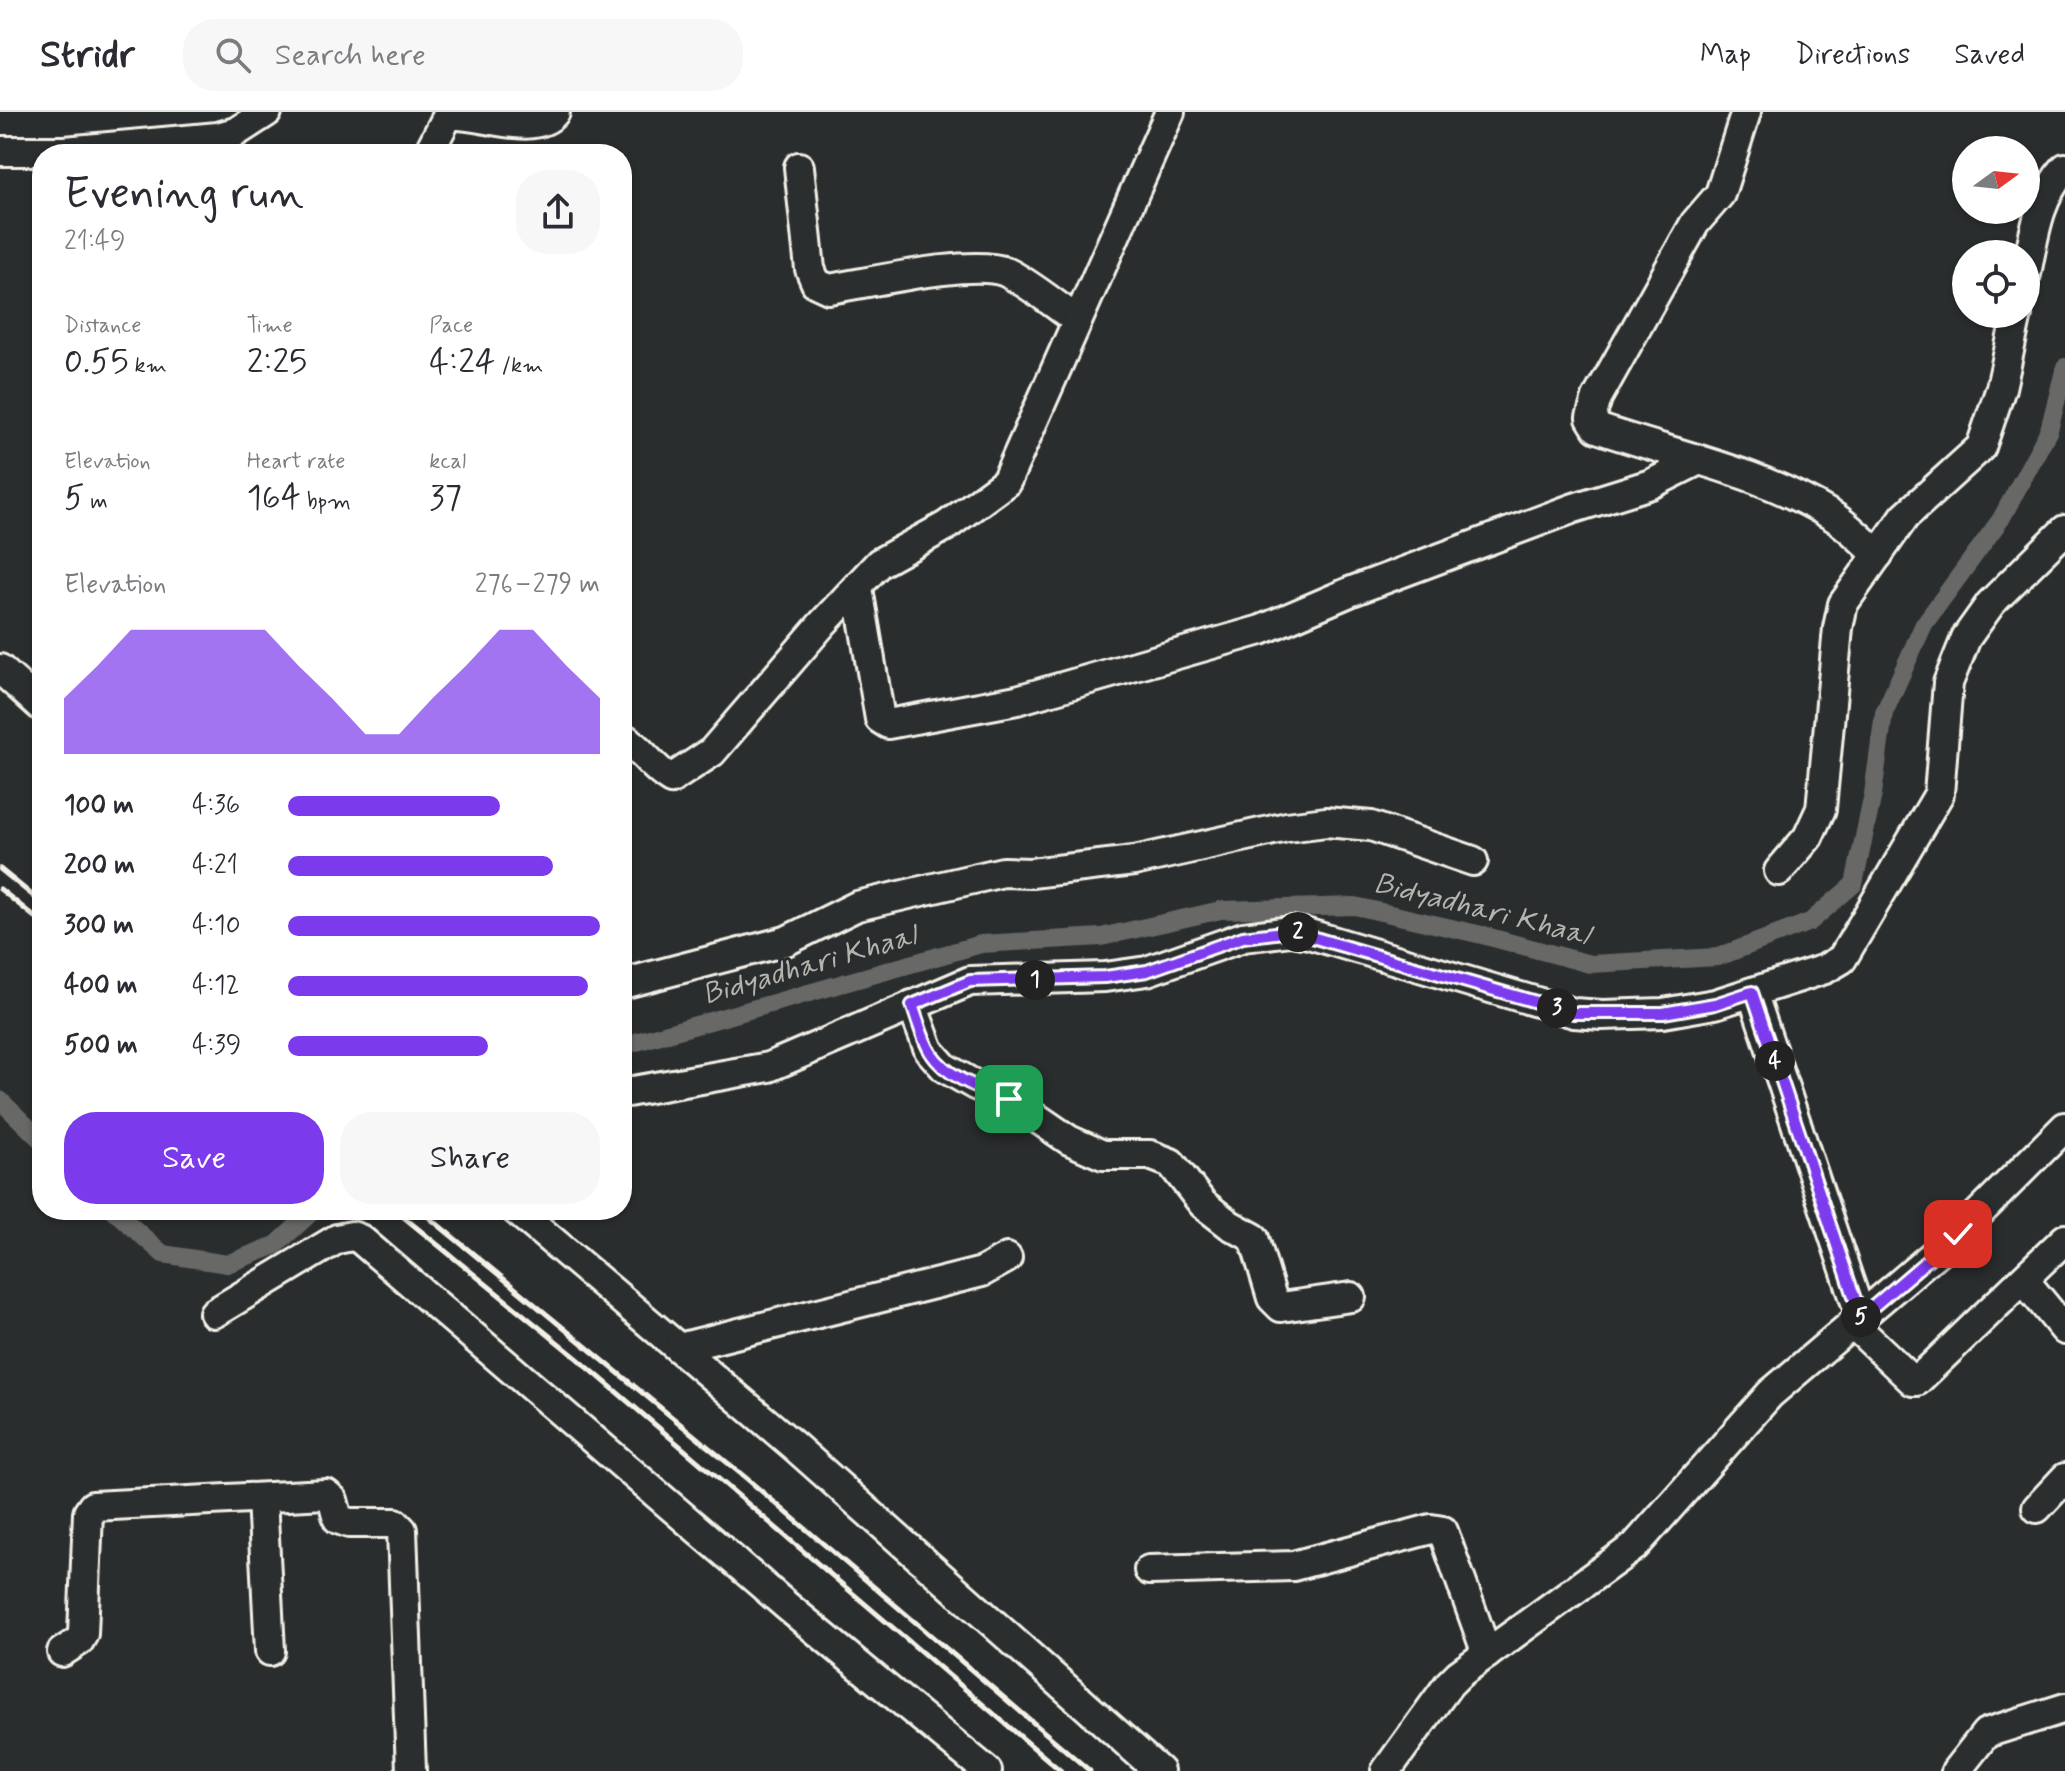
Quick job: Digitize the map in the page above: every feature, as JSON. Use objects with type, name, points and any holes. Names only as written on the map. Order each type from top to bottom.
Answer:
[{"type":"street","points":[[142,144],[218,137],[236,132],[267,112]]},
{"type":"street","points":[[433,144],[448,115],[535,125],[549,119],[555,112]]},
{"type":"street","points":[[632,742],[656,770],[671,779],[712,752],[879,563],[946,526],[1006,482],[1170,112]]},
{"type":"street","points":[[1746,112],[1720,194],[1695,223],[1591,412],[1591,418],[1597,428],[1751,476],[1806,501],[1835,516],[1878,555]]},
{"type":"street","points":[[0,151],[32,151]]},
{"type":"street","points":[[799,167],[810,269],[816,283],[829,289],[959,268],[986,267],[1006,272],[1077,320]]},
{"type":"street","points":[[2033,240],[2047,189],[2065,168]]},
{"type":"street","points":[[1779,871],[1808,837],[1821,809],[1843,604],[1905,516],[1981,447],[2001,388],[2014,328]]},
{"type":"street","points":[[858,588],[880,719],[888,724],[1017,700],[1261,630],[1352,591],[1574,508],[1651,484],[1699,460]]},
{"type":"street","points":[[632,1091],[769,1067],[970,981],[1105,977],[1147,971],[1243,937],[1291,931],[1574,1013],[1663,1013],[1715,1004],[1825,969],[1842,959],[1939,794],[1948,683],[1966,638],[1991,603],[2065,530]]},
{"type":"street","points":[[0,669],[32,697]]},
{"type":"street","points":[[632,981],[786,941],[857,906],[1003,872],[1031,873],[1134,861],[1287,827],[1326,822],[1371,826],[1473,861]]},
{"type":"street","points":[[1752,992],[1857,1320],[1913,1381],[1917,1381],[2065,1239]]},
{"type":"street","points":[[912,1005],[929,1050],[945,1068],[1009,1099],[1069,1140],[1103,1155],[1150,1155],[1171,1163],[1203,1204],[1230,1225],[1254,1238],[1272,1298],[1281,1307],[1351,1297]]},
{"type":"street","points":[[1386,1771],[1449,1684],[1635,1546],[1770,1394],[1958,1234],[2065,1127]]},
{"type":"street","points":[[528,1220],[794,1446],[1159,1771]]},
{"type":"street","points":[[214,1313],[337,1239],[352,1236],[360,1239],[788,1607],[987,1771]]},
{"type":"street","points":[[679,1348],[982,1272],[1007,1258]]},
{"type":"street","points":[[2024,1280],[2065,1330]]},
{"type":"street","points":[[2037,1508],[2065,1478]]},
{"type":"street","points":[[62,1652],[79,1641],[83,1634],[88,1513],[93,1506],[326,1494],[333,1500],[338,1519],[349,1523],[395,1523],[402,1530],[411,1771]]},
{"type":"street","points":[[262,1498],[270,1651]]},
{"type":"street","points":[[1149,1570],[1293,1566],[1431,1529],[1443,1531],[1487,1654]]},
{"type":"street","points":[[1956,1771],[1986,1733],[2065,1708]]},
{"type":"waterway","name":"Bidyadhari Khaal","points":[[632,1043],[981,944],[1101,937],[1221,910],[1355,906],[1590,964],[1718,957],[1810,922],[1854,884],[1873,794],[1884,713],[1924,624],[2001,519],[2049,430],[2065,367]]},
{"type":"waterway","name":"Bidyadhari Khaal","points":[[0,1100],[32,1131]]},
{"type":"waterway","name":"Bidyadhari Khaal","points":[[124,1220],[163,1254],[227,1264],[276,1245],[303,1220]]},
{"type":"railway","points":[[0,869],[32,895]]},
{"type":"railway","points":[[0,889],[32,915]]},
{"type":"railway","points":[[407,1220],[578,1359],[1061,1771]]},
{"type":"railway","points":[[432,1220],[746,1478],[1090,1771]]},
{"type":"route","points":[[1009,1099],[945,1068],[929,1050],[912,1005],[970,981],[1053,980],[1147,971],[1243,937],[1279,931],[1309,934],[1574,1013],[1663,1013],[1715,1004],[1752,992],[1861,1317],[1958,1234]]}]
